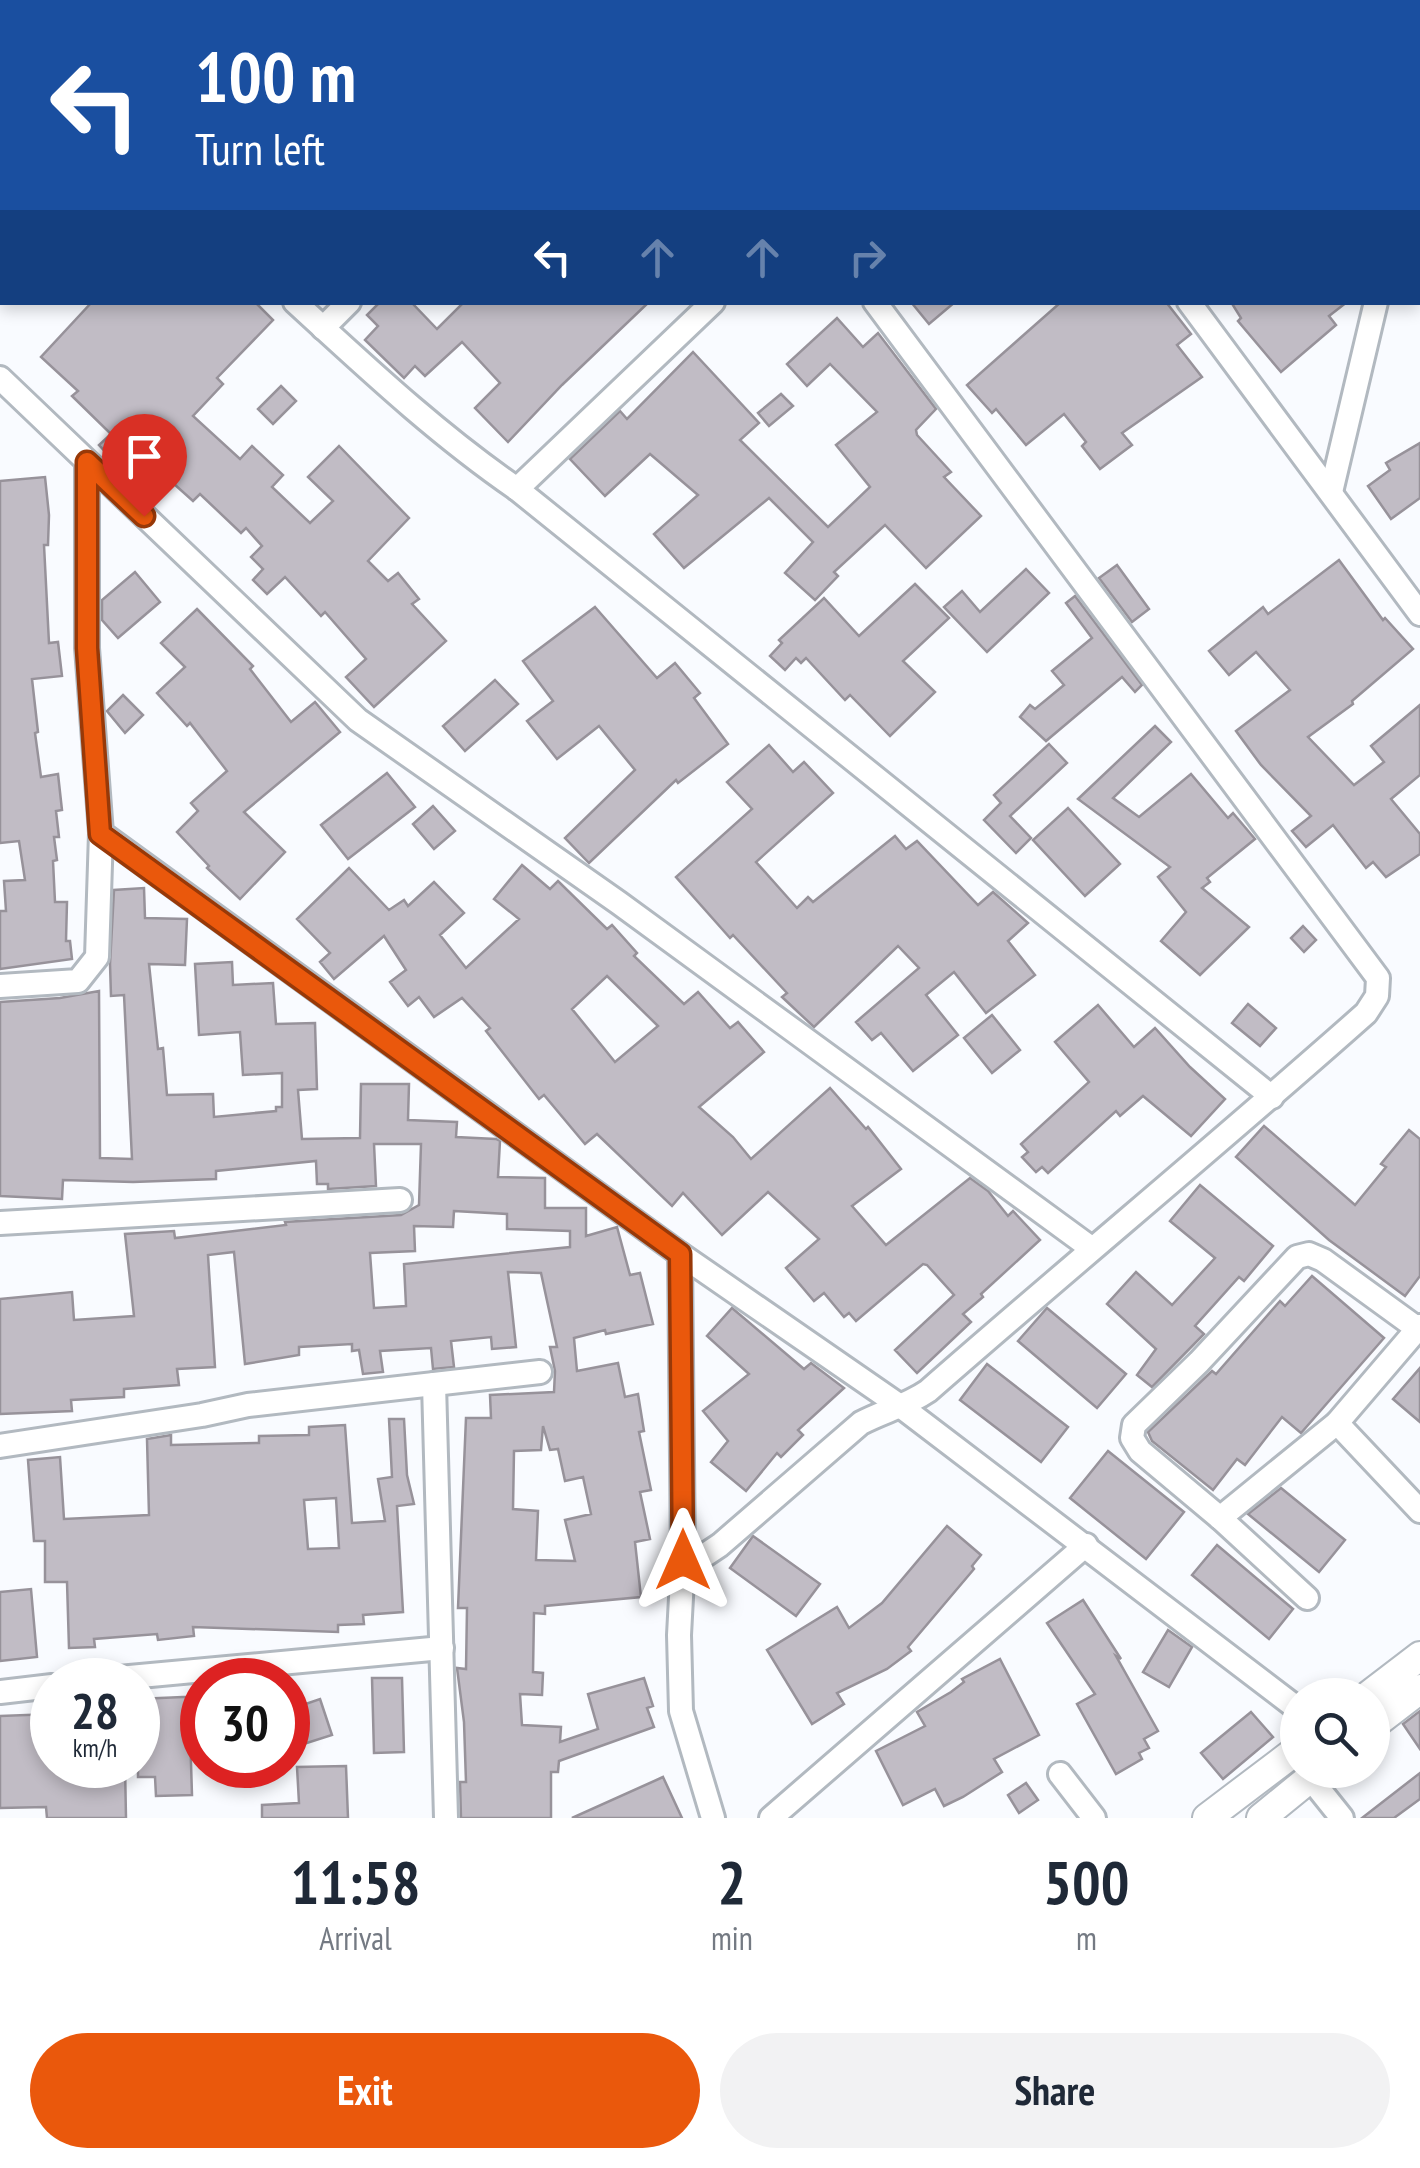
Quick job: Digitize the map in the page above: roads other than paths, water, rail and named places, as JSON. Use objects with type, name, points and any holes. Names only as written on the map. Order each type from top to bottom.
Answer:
[{"type":"main road","points":[[1390,1678],[1420,1656]]},
{"type":"main road","points":[[1390,1712],[1420,1689]]},
{"type":"main road","points":[[1207,1818],[1280,1763]]},
{"type":"main road","points":[[1261,1818],[1298,1788]]},
{"type":"street","points":[[298,305],[468,456],[518,490],[1272,1097]]},
{"type":"street","points":[[323,328],[346,305]]},
{"type":"street","points":[[518,490],[710,305]]},
{"type":"street","points":[[683,1560],[706,1555],[720,1545],[861,1423],[882,1411],[903,1408],[928,1392],[1091,1248],[1272,1097],[1366,1013],[1377,996],[1378,978],[877,305]]},
{"type":"street","points":[[1191,305],[1420,614]]},
{"type":"street","points":[[1331,492],[1375,305]]},
{"type":"street","points":[[0,378],[358,720],[619,903],[1091,1248]]},
{"type":"street","points":[[0,986],[78,981],[97,957],[100,834],[87,648],[87,462]]},
{"type":"street","points":[[100,834],[680,1254],[903,1408],[1280,1696]]},
{"type":"street","points":[[0,1224],[400,1200]]},
{"type":"street","points":[[680,1254],[680,1711],[713,1818]]},
{"type":"street","points":[[1220,1518],[1336,1423],[1419,1328],[1324,1260],[1309,1254],[1297,1257],[1134,1425],[1132,1438],[1140,1451],[1307,1598]]},
{"type":"street","points":[[0,1446],[202,1416],[248,1404],[540,1372]]},
{"type":"street","points":[[434,1384],[446,1818]]},
{"type":"street","points":[[1336,1423],[1420,1511]]},
{"type":"street","points":[[770,1818],[1086,1546]]},
{"type":"street","points":[[160,1674],[442,1648]]},
{"type":"street","points":[[0,1692],[30,1689]]},
{"type":"street","points":[[1060,1774],[1094,1818]]},
{"type":"street","points":[[1324,1788],[1342,1818]]}]
